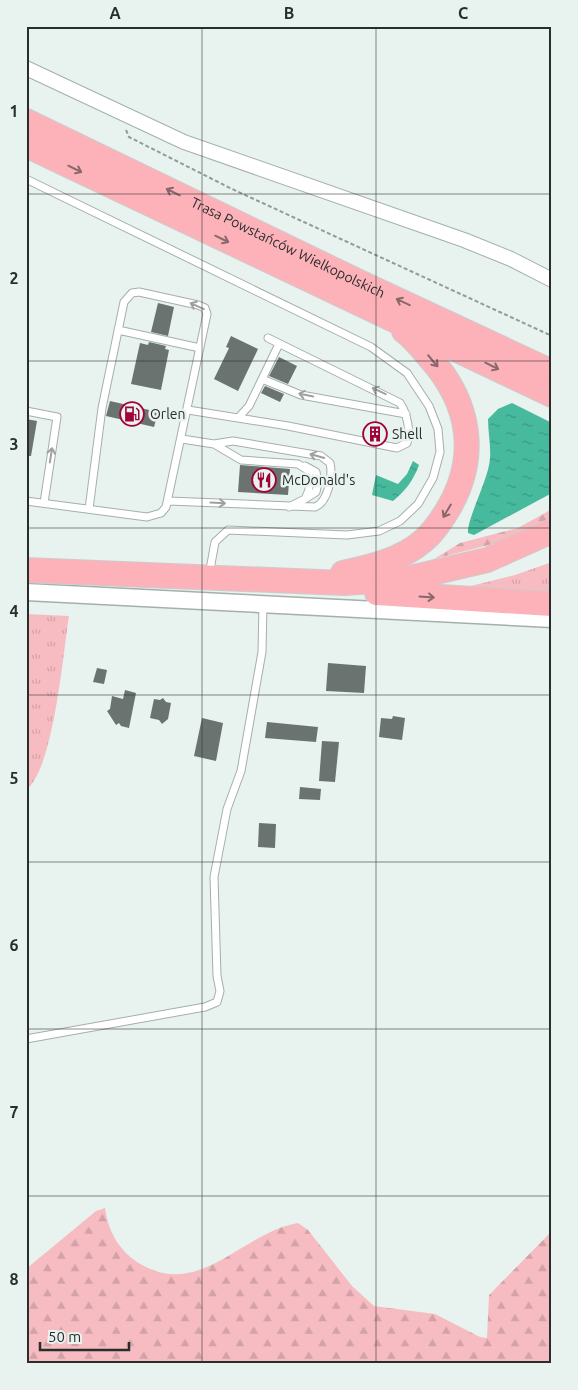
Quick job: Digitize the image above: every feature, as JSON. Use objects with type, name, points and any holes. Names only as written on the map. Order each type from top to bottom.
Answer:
[{"type":"highway","name":"Trasa Powstańców Wielkopolskich","points":[[26,121],[350,278],[552,372]]},
{"type":"highway","name":"Trasa Powstańców Wielkopolskich","points":[[26,145],[552,395]]},
{"type":"highway","points":[[310,582],[396,559],[422,542],[437,528],[458,492],[467,460],[466,425],[459,404],[436,364],[406,332],[368,309]]},
{"type":"highway","points":[[26,570],[344,583],[416,577],[487,560],[552,531]]},
{"type":"highway","points":[[310,582],[342,591],[552,604]]},
{"type":"street","points":[[26,68],[120,114],[184,142],[464,240],[511,259],[552,280]]},
{"type":"street","points":[[26,592],[552,619]]},
{"type":"lane","points":[[26,179],[371,347],[391,359],[407,373],[429,406],[438,429],[440,452],[428,489],[400,521],[379,531],[347,534],[228,530],[215,542],[208,578]]},
{"type":"lane","points":[[26,501],[147,517],[161,513],[169,501],[207,314],[205,308],[165,297],[132,293],[124,302],[102,408],[89,509]]},
{"type":"lane","points":[[118,330],[200,348]]},
{"type":"lane","points":[[188,410],[288,426],[397,448],[404,446],[408,440],[406,414],[404,408],[396,399],[268,338]]},
{"type":"lane","points":[[238,418],[249,406],[279,344]]},
{"type":"lane","points":[[262,379],[301,395],[406,414]]},
{"type":"lane","points":[[26,412],[57,416],[44,503]]},
{"type":"lane","points":[[169,501],[310,508],[322,503],[331,468],[328,460],[320,456],[233,441],[214,444],[182,439]]},
{"type":"lane","points":[[214,444],[241,460],[298,464],[313,469],[318,475],[316,492],[288,507]]},
{"type":"lane","points":[[26,1039],[205,1007],[217,1002],[220,991],[217,976],[214,877],[227,809],[241,771],[262,652],[262,604]]},
{"type":"path","points":[[120,114],[129,137],[232,189],[552,336]]},
{"type":"green space","points":[[552,509],[552,518],[516,538],[434,559],[460,543],[518,528]]},
{"type":"green space","points":[[552,562],[552,593],[463,588],[515,575]]},
{"type":"green space","points":[[26,614],[69,616],[56,709],[50,735],[44,759],[36,778],[26,790]]},
{"type":"green space","points":[[105,1208],[111,1232],[130,1257],[159,1272],[180,1274],[200,1270],[278,1229],[298,1223],[308,1230],[352,1286],[374,1306],[435,1314],[480,1337],[487,1338],[489,1295],[552,1231],[552,1364],[26,1364],[26,1269],[96,1211]]},
{"type":"water","points":[[512,403],[552,423],[552,493],[474,535],[468,533],[469,526],[489,467],[488,419],[498,409]]},
{"type":"water","points":[[413,461],[419,465],[412,481],[393,501],[372,495],[376,475],[398,484],[407,474]]},
{"type":"building","points":[[158,303],[174,307],[168,336],[151,332]]},
{"type":"building","points":[[231,336],[258,349],[238,391],[214,379],[229,348],[226,347]]},
{"type":"building","points":[[149,342],[166,346],[165,349],[169,350],[161,390],[131,384],[140,343],[148,345]]},
{"type":"building","points":[[279,357],[297,366],[288,384],[269,376]]},
{"type":"building","points":[[265,386],[284,394],[280,402],[261,393]]},
{"type":"building","name":"Orlen","points":[[110,401],[158,412],[154,427],[106,416]]},
{"type":"building","points":[[26,419],[37,421],[31,456],[26,456]]},
{"type":"building","name":"Shell","points":[[369,427],[387,430],[385,440],[364,436],[365,430],[368,430]]},
{"type":"building","name":"McDonald's","points":[[240,465],[290,469],[288,495],[238,492]]},
{"type":"building","points":[[328,663],[366,666],[364,693],[326,691]]},
{"type":"building","points":[[97,668],[107,670],[104,684],[93,682]]},
{"type":"building","points":[[125,690],[136,693],[129,728],[121,726],[119,723],[116,725],[107,711],[110,709],[112,696],[123,699]]},
{"type":"building","points":[[163,698],[166,702],[171,703],[168,719],[162,724],[159,720],[150,718],[154,699],[160,700]]},
{"type":"building","points":[[393,716],[405,718],[402,740],[379,737],[381,718],[392,719]]},
{"type":"building","points":[[202,718],[223,723],[216,761],[194,756]]},
{"type":"building","points":[[267,722],[318,727],[316,742],[265,738]]},
{"type":"building","points":[[322,741],[339,742],[335,782],[319,781]]},
{"type":"building","points":[[300,787],[321,789],[320,800],[299,799]]},
{"type":"building","points":[[259,823],[276,824],[275,848],[258,847]]},
{"type":"place","name":"Orlen","points":[[132,414]]},
{"type":"place","name":"Shell","points":[[375,434]]},
{"type":"place","name":"McDonald's","points":[[264,480]]}]
